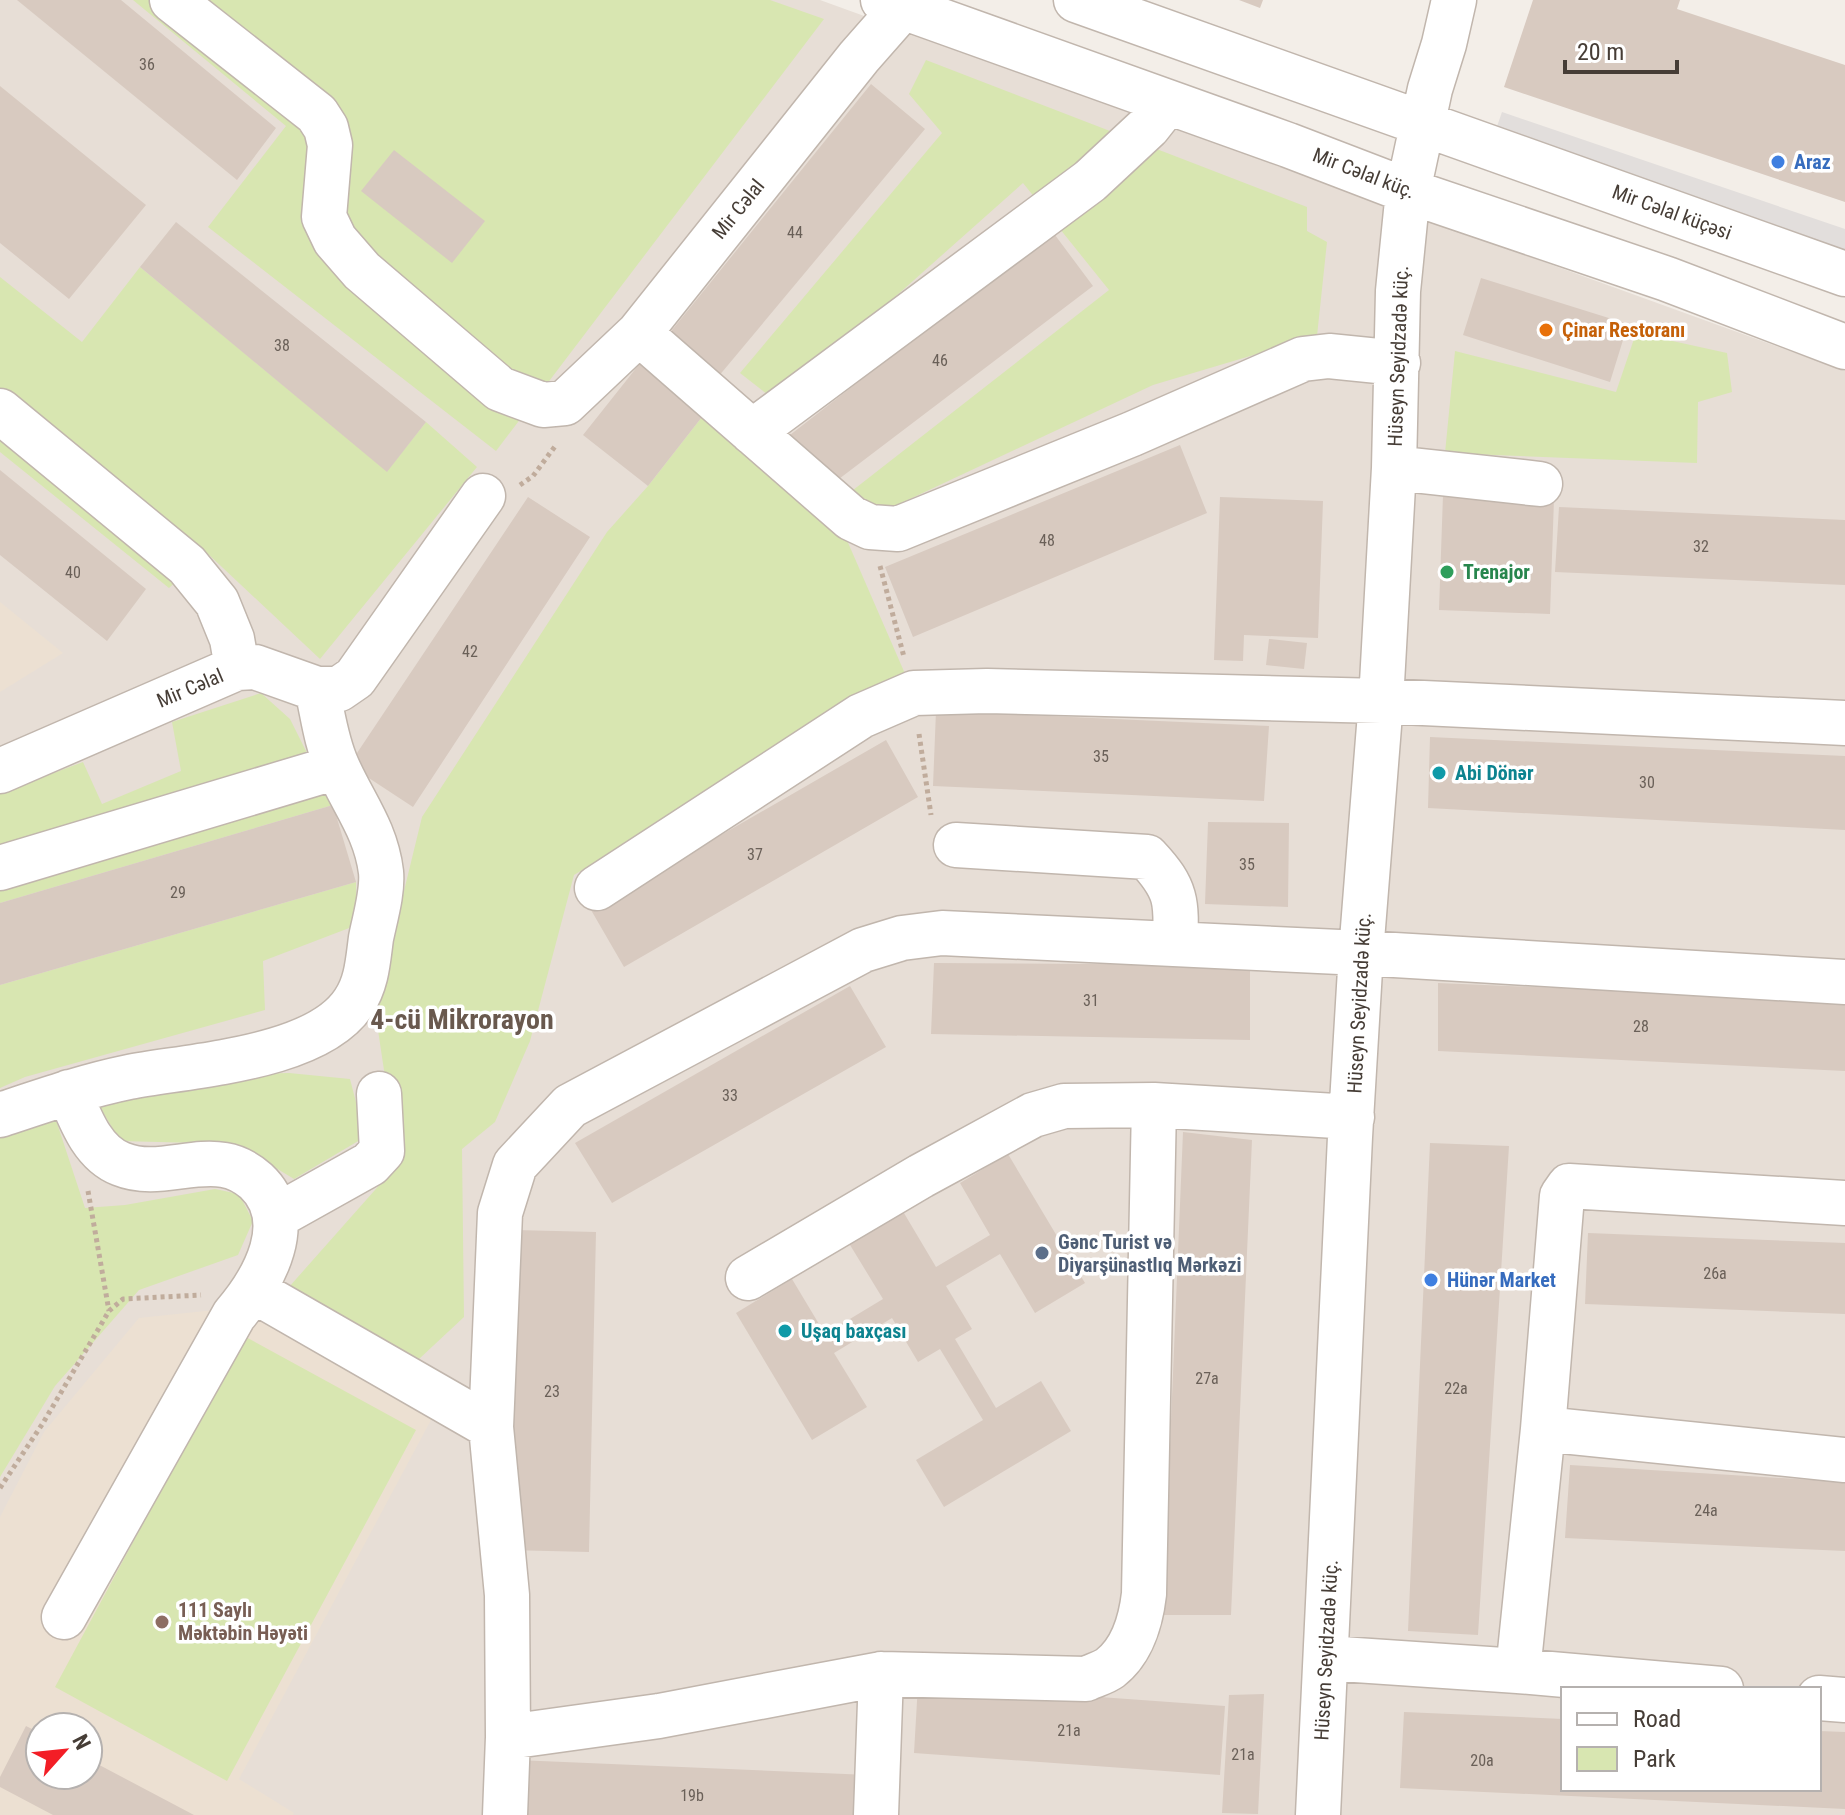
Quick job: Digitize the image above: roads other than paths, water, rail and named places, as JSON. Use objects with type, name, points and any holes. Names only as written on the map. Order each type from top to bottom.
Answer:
[{"type":"street","name":"Mir Cəlal","points":[[172,0],[317,114],[326,128],[330,145],[324,217],[335,240],[362,271],[500,389],[543,405],[565,403],[639,333],[859,57],[893,4]]},
{"type":"street","points":[[1076,0],[1422,126]]},
{"type":"street","name":"Hüseyn Seyidzadə küç.","points":[[1318,1815],[1361,953],[1381,701],[1394,468],[1398,291],[1408,191],[1454,0]]},
{"type":"street","name":"Mir Cəlal küç.","points":[[893,4],[1317,155],[1408,191],[1667,279],[1845,347]]},
{"type":"street","points":[[752,432],[1090,181],[1148,127],[1167,103]]},
{"type":"street","name":"Mir Cəlal küçəsi","points":[[1422,126],[1499,149],[1845,274]]},
{"type":"street","points":[[639,333],[851,518],[870,527],[898,529],[1132,434],[1303,359],[1329,356],[1398,363]]},
{"type":"street","points":[[0,411],[187,565],[217,602],[232,639],[237,668]]},
{"type":"street","points":[[1394,468],[1540,484]]},
{"type":"street","points":[[0,1115],[77,1111],[128,1077],[249,1058],[332,1025],[346,1014],[364,982],[382,875],[372,831],[337,767],[330,747],[317,689],[339,689],[355,678],[483,496]]},
{"type":"street","name":"Mir Cəlal","points":[[0,771],[237,668],[255,667],[317,689]]},
{"type":"street","points":[[597,888],[861,716],[914,693],[987,691],[1381,701],[1845,723]]},
{"type":"street","points":[[0,868],[337,767]]},
{"type":"street","points":[[956,845],[1147,857],[1161,871],[1177,903],[1175,944]]},
{"type":"street","points":[[505,1815],[507,1595],[491,1427],[500,1213],[515,1165],[570,1106],[863,950],[902,938],[942,933],[1361,953],[1845,982]]},
{"type":"street","points":[[277,1216],[370,1164],[382,1151],[379,1094]]},
{"type":"street","points":[[508,1737],[659,1716],[881,1674],[1086,1679],[1110,1668],[1125,1651],[1141,1619],[1144,1594],[1154,1105]]},
{"type":"street","points":[[748,1278],[921,1176],[1033,1115],[1064,1106],[1154,1105],[1352,1117]]},
{"type":"street","points":[[64,1617],[234,1315],[254,1291],[274,1244],[277,1216],[266,1191],[247,1173],[223,1164],[146,1170],[120,1164],[102,1150],[77,1111]]},
{"type":"street","points":[[1518,1671],[1543,1429],[1562,1196],[1569,1186],[1845,1203]]},
{"type":"street","points":[[254,1291],[491,1427]]},
{"type":"street","points":[[1543,1429],[1845,1460]]},
{"type":"street","points":[[1326,1658],[1698,1687]]},
{"type":"street","points":[[876,1815],[881,1674]]},
{"type":"street","points":[[1821,1698],[1845,1700]]},
{"type":"place","name":"Araz","points":[[1778,162]]},
{"type":"place","name":"Çinar Restoranı","points":[[1546,330]]},
{"type":"place","name":"Trenajor","points":[[1447,572]]},
{"type":"place","name":"Abi Dönər","points":[[1439,773]]},
{"type":"place","name":"Gənc Turist və Diyarşünastlıq Mərkəzi","points":[[1042,1253]]},
{"type":"place","name":"Hünər Market","points":[[1431,1280]]},
{"type":"place","name":"Uşaq baxçası","points":[[785,1331]]},
{"type":"place","name":"111 Saylı Məktəbin Həyəti","points":[[162,1622]]},
{"type":"district","name":"4-cü Mikrorayon","points":[[462,1019]]}]
